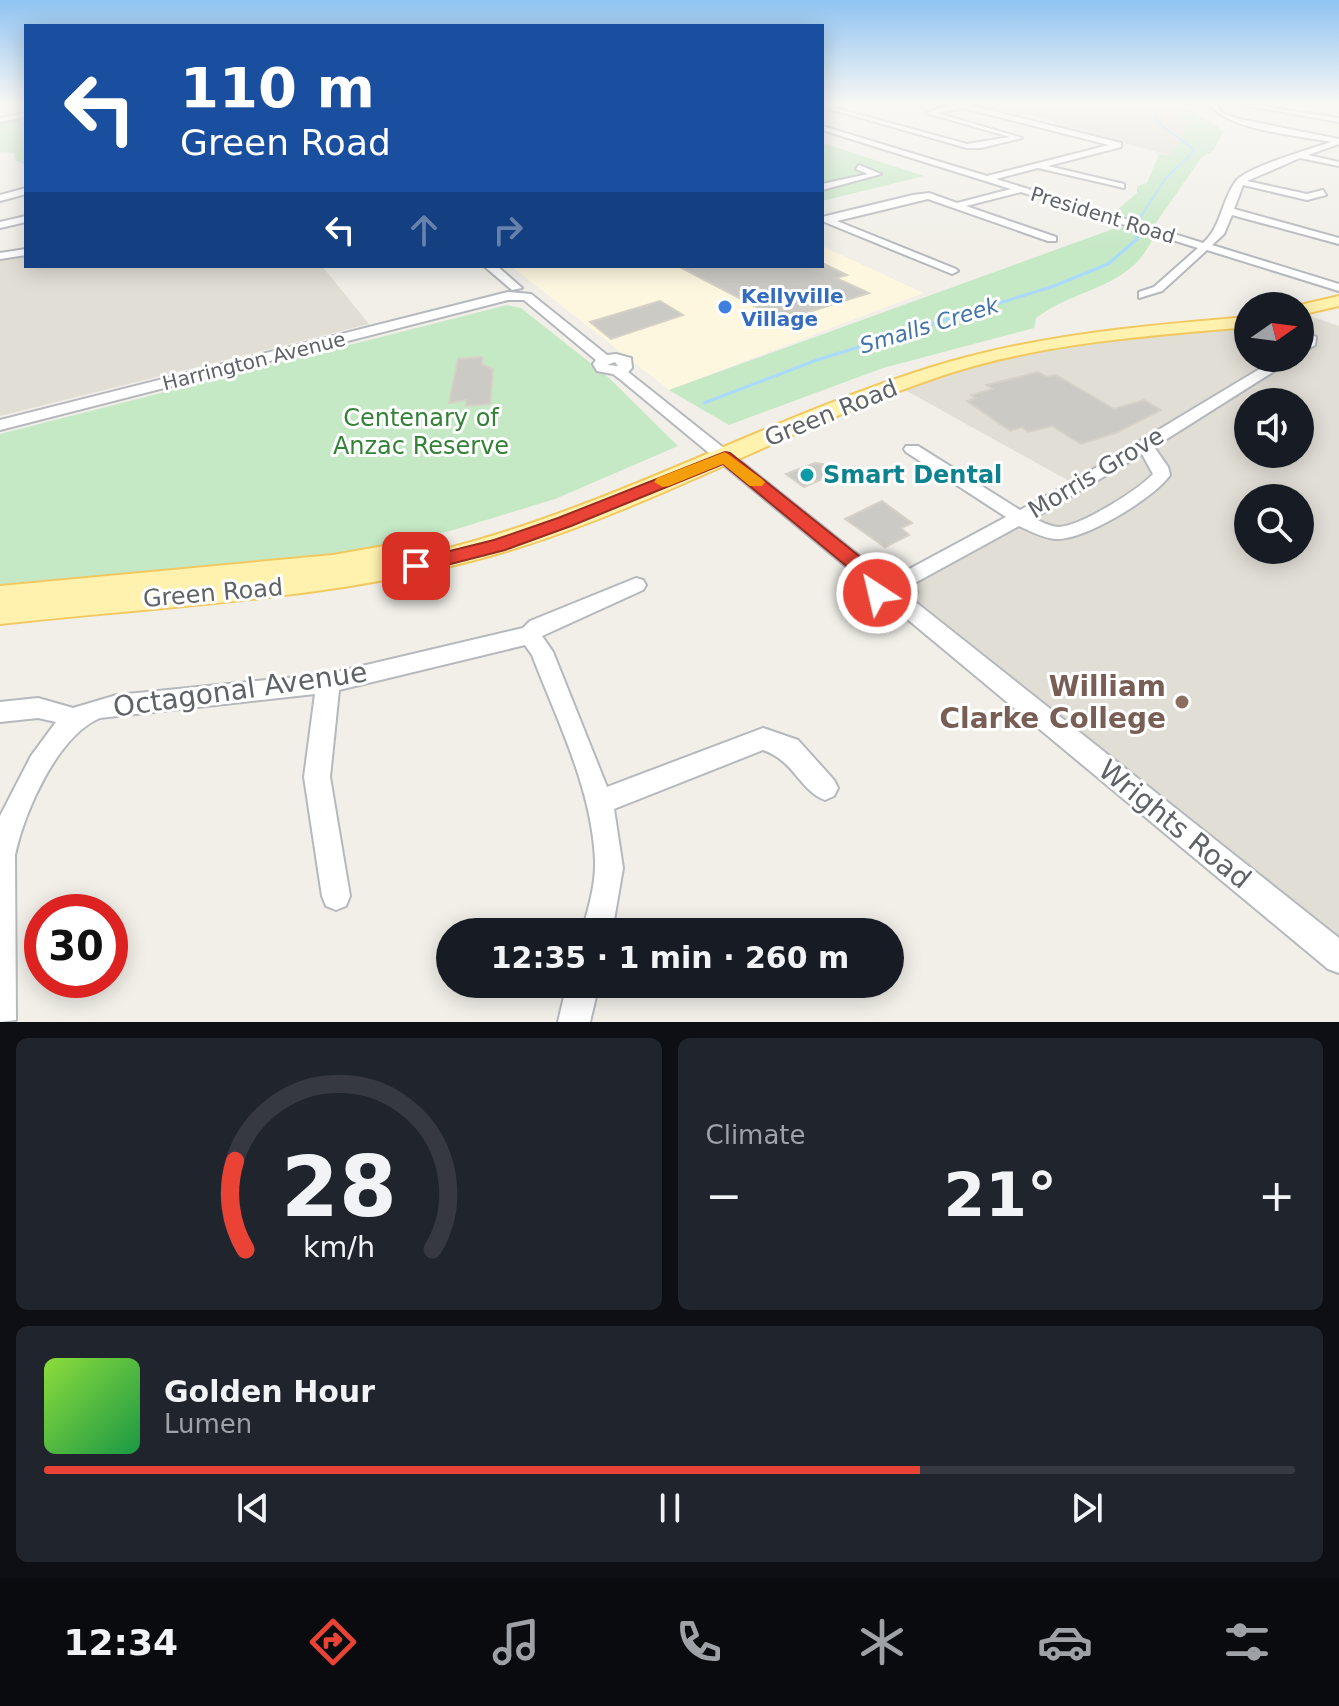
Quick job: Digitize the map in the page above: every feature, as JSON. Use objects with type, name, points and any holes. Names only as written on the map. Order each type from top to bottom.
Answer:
[{"type":"main road","points":[[1314,307],[1339,301]]},
{"type":"main road","points":[[1314,314],[1339,310]]},
{"type":"main road","name":"Green Road","points":[[0,614],[327,582],[444,560],[564,522],[895,374],[978,350],[1085,330],[1234,316]]},
{"type":"main road","name":"Green Road","points":[[0,596],[304,567],[394,554],[494,530],[907,382],[999,354],[1092,336],[1234,323]]},
{"type":"street","name":"President Road","points":[[899,152],[1339,288]]},
{"type":"street","points":[[987,179],[1093,152]]},
{"type":"street","points":[[1143,295],[1158,289],[1219,234],[1240,182],[1253,173],[1311,152]]},
{"type":"street","points":[[1300,156],[1339,164]]},
{"type":"street","points":[[1039,166],[1121,186]]},
{"type":"street","points":[[824,187],[877,174],[859,167]]},
{"type":"street","points":[[1240,182],[1307,197],[1323,193]]},
{"type":"street","points":[[958,205],[1022,190]]},
{"type":"street","points":[[0,198],[24,192]]},
{"type":"street","points":[[825,219],[929,196],[1052,239]]},
{"type":"street","points":[[1229,211],[1339,241]]},
{"type":"street","points":[[0,225],[24,219]]},
{"type":"street","points":[[825,219],[952,271]]},
{"type":"street","points":[[0,256],[24,252]]},
{"type":"street","name":"Wrights Road","points":[[492,268],[517,294],[604,360],[600,364],[602,368],[617,371],[892,588],[1339,958]]},
{"type":"street","name":"Harrington Avenue","points":[[0,425],[517,294]]},
{"type":"street","name":"Morris Grove","points":[[892,588],[1020,518],[1265,372]]},
{"type":"street","points":[[912,449],[1020,518],[1039,529],[1058,534],[1074,531],[1143,490],[1162,475],[1160,467],[1144,445]]},
{"type":"street","name":"Octagonal Avenue","points":[[74,720],[98,708],[117,705],[328,683],[530,635],[538,627],[636,585]]},
{"type":"street","points":[[530,635],[542,652],[599,803],[609,858],[600,918]]},
{"type":"street","points":[[328,683],[317,777],[336,896]]},
{"type":"street","points":[[0,712],[34,707],[59,710],[74,720],[58,736],[17,808],[1,854],[0,1020]]},
{"type":"street","points":[[599,803],[763,739],[789,748],[825,788]]},
{"type":"street","points":[[574,1022],[580,998]]},
{"type":"shaded area","name":"Kellyville Village","points":[[824,247],[923,293],[669,390],[514,268],[824,268]]},
{"type":"shaded area","points":[[24,255],[24,268],[324,268],[369,324],[0,416],[0,259]]},
{"type":"shaded area","name":"William Clarke College","points":[[1314,317],[1339,326],[1339,958],[889,590],[1078,486],[898,386],[999,354],[1234,324],[1234,372],[1314,372]]},
{"type":"green space","points":[[0,152],[24,152],[24,164],[15,160],[14,153]]},
{"type":"green space","points":[[824,152],[849,152],[924,176],[824,201]]},
{"type":"green space","points":[[1171,152],[1211,152],[1201,158],[1153,227],[1111,215],[1137,193],[1137,186],[1147,183],[1159,154],[1169,155]]},
{"type":"green space","points":[[1124,225],[1156,234],[1137,262],[1111,281],[1048,310],[1036,318],[1034,328],[883,368],[729,425],[669,390]]},
{"type":"green space","name":"Centenary of Anzac Reserve","points":[[507,305],[521,308],[608,377],[678,446],[555,499],[450,531],[330,557],[0,584],[0,434]]},
{"type":"building","name":"Kellyville Village","points":[[824,264],[847,275],[836,278],[869,293],[787,319],[775,317],[682,268],[824,268]]},
{"type":"building","points":[[660,301],[683,315],[611,339],[590,322]]},
{"type":"building","points":[[482,357],[482,364],[493,369],[490,404],[466,406],[466,400],[449,403],[458,359]]},
{"type":"building","points":[[1038,372],[1047,377],[1056,375],[1114,409],[1144,400],[1161,410],[1118,432],[1081,444],[1052,426],[1028,432],[1022,427],[1010,431],[967,401],[976,398],[971,395],[993,389],[987,385]]},
{"type":"building","name":"Smart Dental","points":[[815,463],[823,464],[822,470],[829,476],[804,487],[786,474]]},
{"type":"building","points":[[882,501],[912,523],[901,528],[909,535],[885,547],[845,519]]},
{"type":"waterway","name":"Smalls Creek","points":[[1138,221],[1165,179],[1193,152]]},
{"type":"waterway","name":"Smalls Creek","points":[[1132,229],[1136,236]]},
{"type":"waterway","name":"Smalls Creek","points":[[704,403],[817,360],[1054,286],[1108,264],[1136,236]]},
{"type":"slow traffic","points":[[663,482],[725,457],[756,482]]},
{"type":"place","name":"Kellyville Village","points":[[725,307]]},
{"type":"place","name":"Smart Dental","points":[[807,475]]},
{"type":"place","name":"William Clarke College","points":[[1182,702]]},
{"type":"route","points":[[416,566],[498,545],[564,522],[725,457],[877,581],[877,593]]}]
